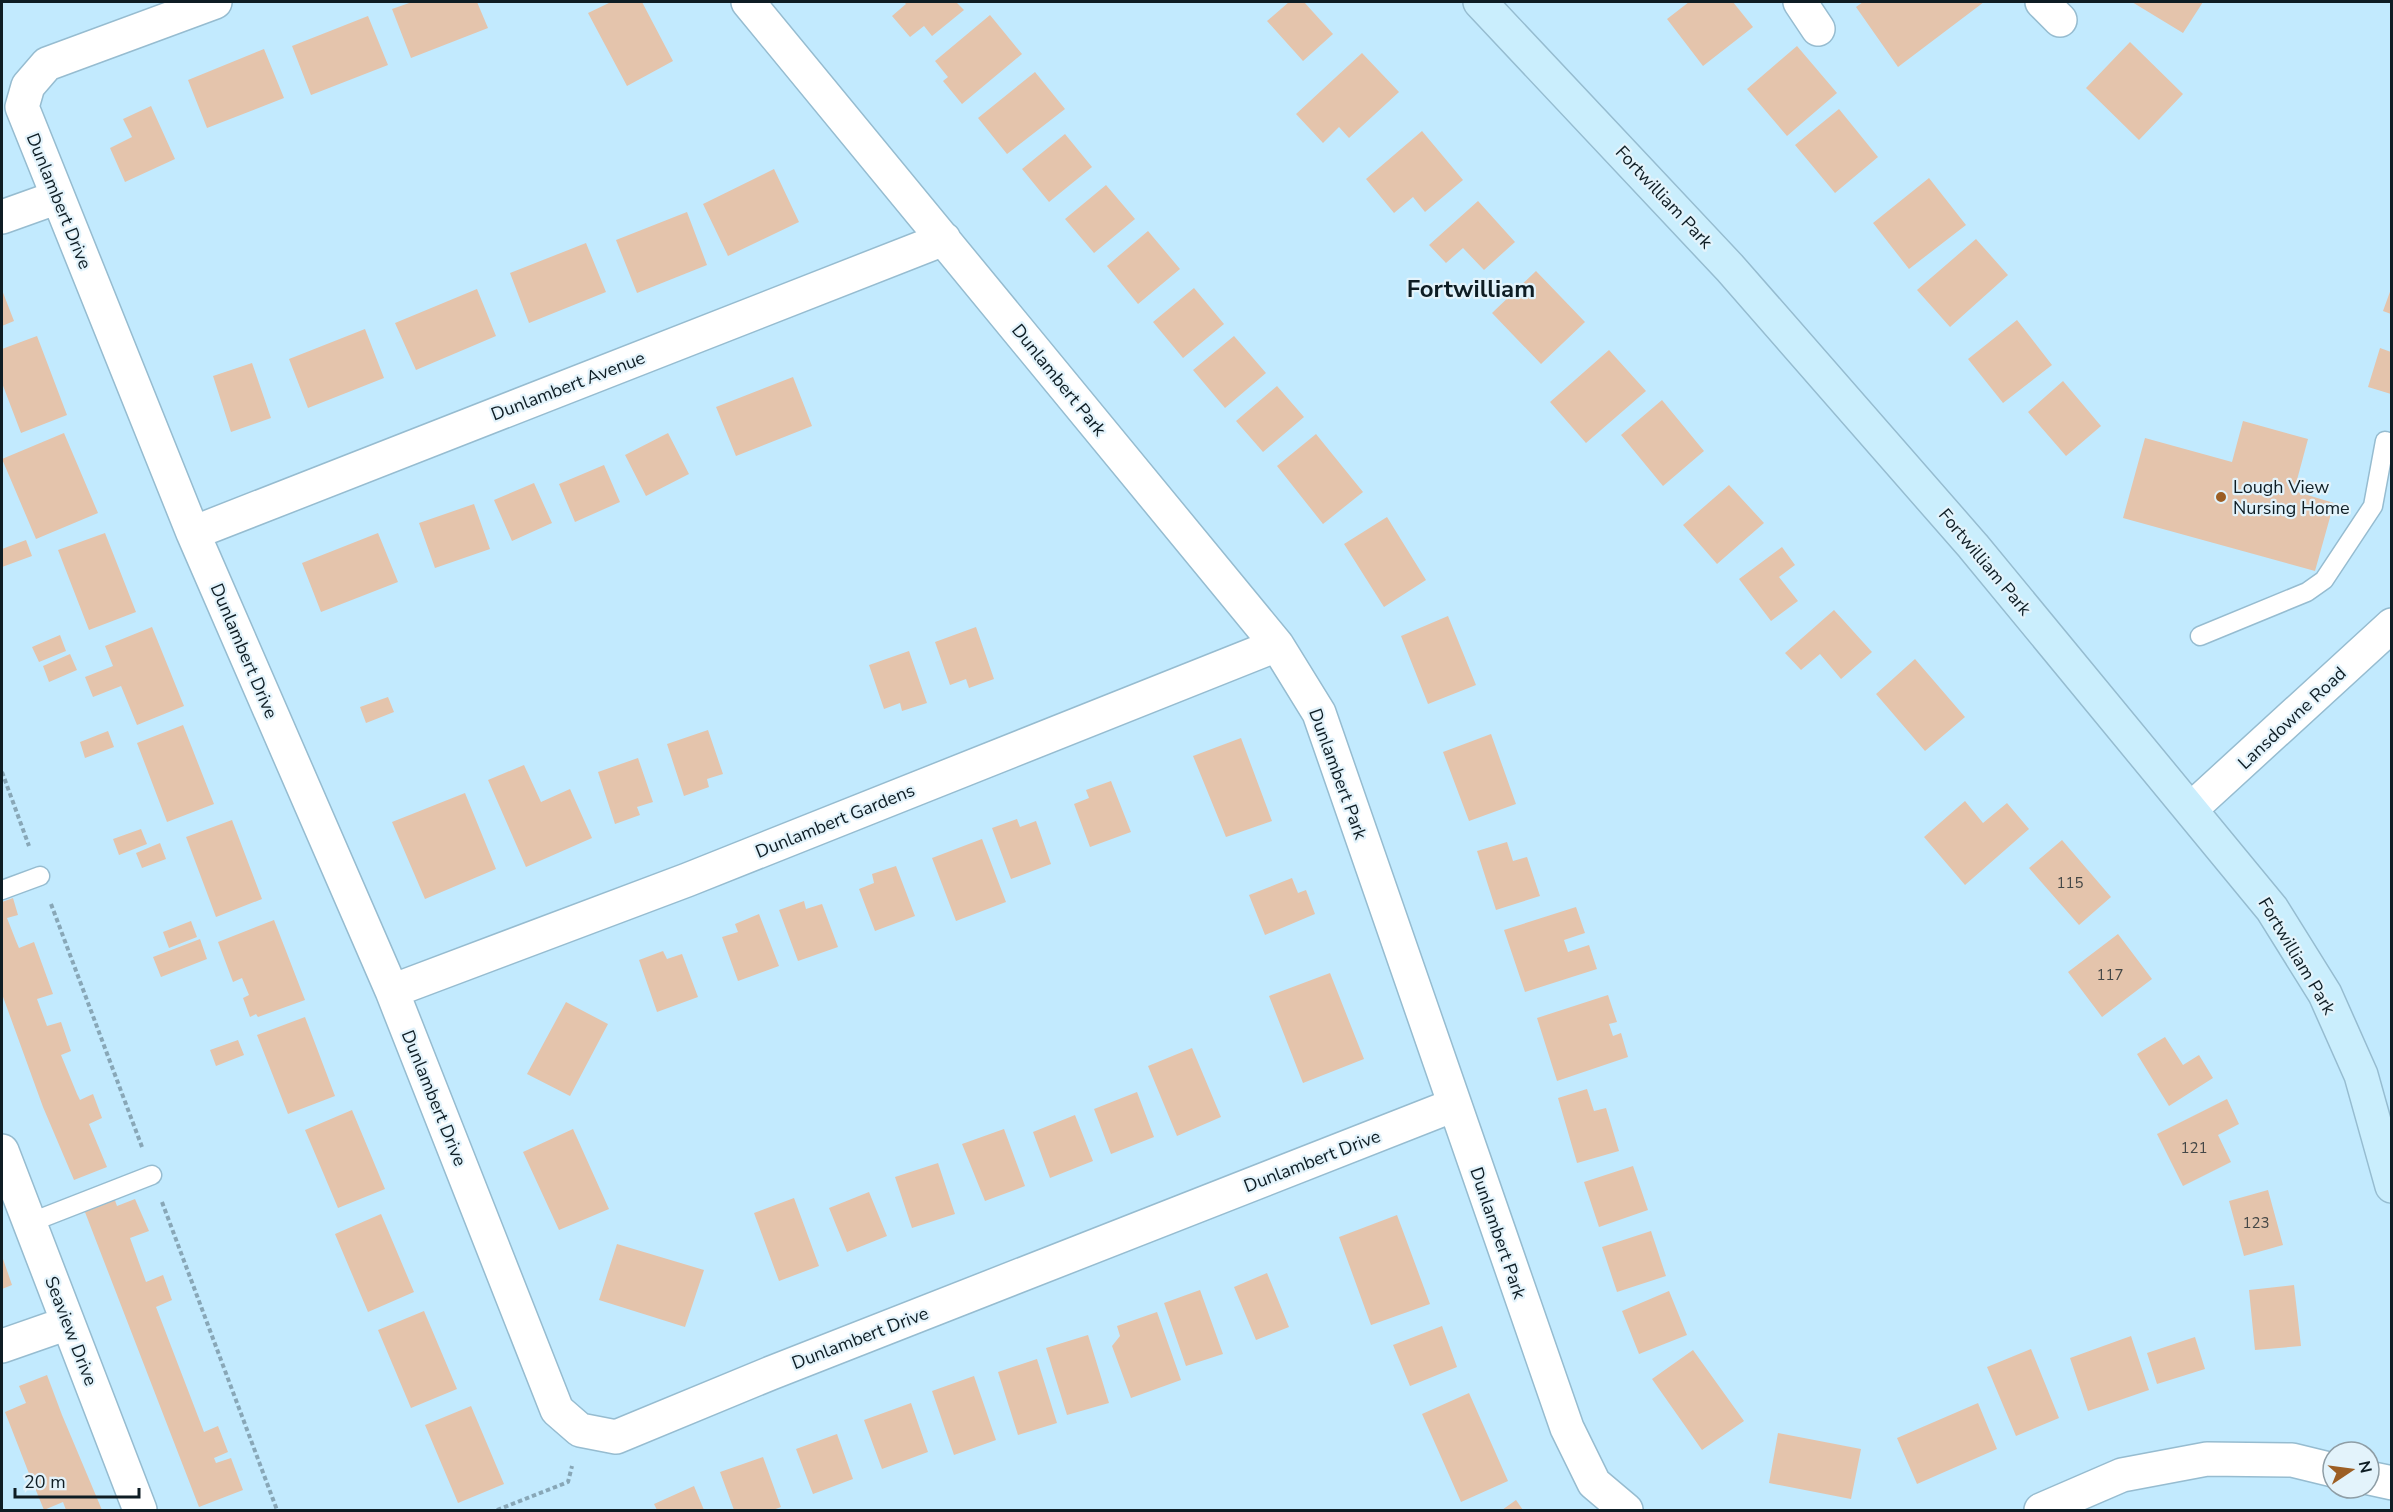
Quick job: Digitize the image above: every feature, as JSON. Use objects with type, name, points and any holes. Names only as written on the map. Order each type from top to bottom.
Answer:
[{"type":"street","name":"Dunlambert Drive","points":[[215,2],[47,64],[28,86],[22,108],[193,532],[392,991],[556,1410],[580,1430],[616,1437],[771,1372],[1454,1106]]},
{"type":"street","name":"Dunlambert Park","points":[[748,2],[1277,645],[1318,713],[1567,1428],[1594,1483],[1626,1510]]},
{"type":"street","name":"Fortwilliam Park","points":[[1480,2],[1730,268],[1973,546],[2272,909],[2325,994],[2361,1075],[2391,1186]]},
{"type":"street","points":[[1800,2],[1818,29]]},
{"type":"street","points":[[2,217],[58,197]]},
{"type":"street","name":"Dunlambert Avenue","points":[[193,532],[944,239]]},
{"type":"street","name":"Lansdowne Road","points":[[2191,810],[2391,625]]},
{"type":"street","name":"Dunlambert Gardens","points":[[392,991],[687,880],[1277,645]]},
{"type":"street","name":"Seaview Drive","points":[[2,1151],[140,1510]]},
{"type":"street","points":[[2,1346],[68,1323]]},
{"type":"street","points":[[2041,1510],[2122,1475],[2207,1459],[2292,1460],[2321,1467]]},
{"type":"lane","points":[[2200,636],[2307,592],[2324,580],[2373,506],[2385,441],[2391,443]]},
{"type":"lane","points":[[2,890],[40,876]]},
{"type":"lane","points":[[29,1223],[152,1175]]},
{"type":"path","points":[[2,772],[277,1510]]},
{"type":"path","points":[[497,1510],[568,1482],[580,1430]]},
{"type":"building","points":[[412,2],[477,2],[488,28],[411,58],[392,9]]},
{"type":"building","points":[[611,2],[642,2],[673,61],[627,86],[588,13]]},
{"type":"building","points":[[904,2],[956,2],[964,10],[932,36],[924,26],[910,37],[892,16],[906,4]]},
{"type":"building","points":[[1289,2],[1304,2],[1333,34],[1303,61],[1267,21]]},
{"type":"building","points":[[1689,2],[1733,2],[1753,27],[1703,66],[1667,19]]},
{"type":"building","points":[[1863,2],[1984,2],[1898,67],[1856,7]]},
{"type":"building","points":[[2132,2],[2203,2],[2183,33]]},
{"type":"building","points":[[990,15],[1022,54],[962,104],[943,81],[948,77],[935,61]]},
{"type":"building","points":[[368,16],[388,65],[311,95],[292,46]]},
{"type":"building","points":[[2130,42],[2183,94],[2139,140],[2086,88]]},
{"type":"building","points":[[1797,46],[1837,93],[1787,136],[1747,89]]},
{"type":"building","points":[[264,49],[284,98],[207,128],[188,80]]},
{"type":"building","points":[[1362,53],[1399,92],[1349,138],[1339,127],[1323,143],[1296,114]]},
{"type":"building","points":[[1035,72],[1065,109],[1007,154],[978,118]]},
{"type":"building","points":[[151,106],[175,159],[125,182],[110,148],[132,137],[123,119]]},
{"type":"building","points":[[1839,109],[1878,157],[1835,193],[1795,145]]},
{"type":"building","points":[[1422,131],[1463,180],[1425,212],[1413,197],[1394,213],[1366,179]]},
{"type":"building","points":[[1065,134],[1092,167],[1049,202],[1022,169]]},
{"type":"building","points":[[774,169],[799,222],[728,256],[703,204]]},
{"type":"building","points":[[1929,178],[1966,225],[1909,269],[1873,223]]},
{"type":"building","points":[[1106,185],[1135,219],[1094,253],[1065,219]]},
{"type":"building","points":[[1478,201],[1515,242],[1484,270],[1463,248],[1446,263],[1429,245]]},
{"type":"building","points":[[687,212],[707,265],[637,293],[616,240]]},
{"type":"building","points":[[1148,231],[1180,269],[1138,304],[1107,266]]},
{"type":"building","points":[[1976,239],[2008,275],[1950,327],[1917,290]]},
{"type":"building","points":[[586,243],[606,292],[529,323],[510,273]]},
{"type":"building","points":[[1536,271],[1585,322],[1541,364],[1492,313]]},
{"type":"building","points":[[1194,288],[1224,324],[1183,358],[1153,322]]},
{"type":"building","points":[[477,289],[496,336],[416,370],[395,323]]},
{"type":"building","points":[[2391,289],[2391,314],[2383,311]]},
{"type":"building","points":[[2,290],[14,321],[2,326]]},
{"type":"building","points":[[2017,320],[2052,365],[2003,403],[1968,359]]},
{"type":"building","points":[[365,329],[384,378],[308,408],[289,359]]},
{"type":"building","points":[[37,336],[67,415],[21,433],[2,383],[2,349]]},
{"type":"building","points":[[1234,336],[1266,373],[1225,408],[1193,370]]},
{"type":"building","points":[[2380,348],[2391,352],[2391,394],[2368,387]]},
{"type":"building","points":[[1609,350],[1646,391],[1586,443],[1550,402]]},
{"type":"building","points":[[252,363],[271,418],[231,432],[213,376]]},
{"type":"building","points":[[793,377],[812,426],[736,456],[716,407]]},
{"type":"building","points":[[2063,381],[2101,426],[2066,456],[2028,412]]},
{"type":"building","points":[[1277,386],[1304,417],[1263,452],[1236,421]]},
{"type":"building","points":[[1662,400],[1704,451],[1663,486],[1621,435]]},
{"type":"building","name":"Lough View Nursing Home","points":[[2243,421],[2308,439],[2294,491],[2334,503],[2315,571],[2123,518],[2145,438],[2232,462]]},
{"type":"building","points":[[64,433],[98,513],[36,539],[2,459]]},
{"type":"building","points":[[668,433],[689,474],[646,496],[625,455]]},
{"type":"building","points":[[1316,434],[1363,492],[1323,524],[1277,466]]},
{"type":"building","points":[[604,465],[620,502],[575,522],[559,484]]},
{"type":"building","points":[[534,483],[552,523],[512,541],[494,500]]},
{"type":"building","points":[[1729,485],[1764,523],[1717,564],[1683,525]]},
{"type":"building","points":[[474,504],[490,549],[435,568],[419,523]]},
{"type":"building","points":[[1387,517],[1426,580],[1384,607],[1344,544]]},
{"type":"building","points":[[105,533],[136,612],[89,630],[58,550]]},
{"type":"building","points":[[378,533],[398,582],[321,612],[302,563]]},
{"type":"building","points":[[26,540],[32,556],[2,567],[2,549]]},
{"type":"building","points":[[1782,547],[1795,565],[1779,577],[1798,601],[1771,621],[1739,579]]},
{"type":"building","points":[[1834,610],[1872,652],[1841,679],[1820,654],[1801,670],[1785,653]]},
{"type":"building","points":[[1448,616],[1476,685],[1428,704],[1401,636]]},
{"type":"building","points":[[152,627],[184,706],[137,725],[121,686],[93,697],[85,677],[113,666],[105,646]]},
{"type":"building","points":[[976,627],[994,679],[969,688],[966,679],[950,685],[935,642]]},
{"type":"building","points":[[60,635],[66,651],[39,662],[32,647]]},
{"type":"building","points":[[909,651],[927,703],[902,711],[900,703],[884,709],[869,665]]},
{"type":"building","points":[[70,654],[77,670],[49,682],[43,666]]},
{"type":"building","points":[[1915,659],[1965,717],[1925,751],[1876,694]]},
{"type":"building","points":[[388,697],[394,712],[366,723],[360,707]]},
{"type":"building","points":[[183,725],[214,804],[167,822],[137,743]]},
{"type":"building","points":[[708,730],[723,774],[707,779],[709,787],[684,796],[667,744]]},
{"type":"building","points":[[108,731],[114,747],[85,758],[80,742]]},
{"type":"building","points":[[1491,734],[1516,804],[1469,821],[1443,752]]},
{"type":"building","points":[[1241,738],[1272,821],[1226,837],[1193,756]]},
{"type":"building","points":[[638,758],[653,802],[637,807],[640,815],[615,824],[598,772]]},
{"type":"building","points":[[524,765],[541,802],[570,789],[592,838],[526,867],[488,780]]},
{"type":"building","points":[[1111,781],[1131,832],[1090,847],[1074,804],[1089,798],[1086,790]]},
{"type":"building","points":[[465,793],[496,869],[425,899],[392,822]]},
{"type":"building","points":[[1965,801],[1983,823],[2007,803],[2029,829],[1965,885],[1924,837]]},
{"type":"building","points":[[1017,819],[1020,827],[1036,821],[1051,864],[1011,879],[992,828]]},
{"type":"building","points":[[232,820],[262,899],[216,917],[186,837]]},
{"type":"building","points":[[141,829],[147,844],[119,855],[113,839]]},
{"type":"building","points":[[982,839],[1006,902],[956,921],[932,858]]},
{"type":"building","points":[[2062,840],[2111,897],[2079,925],[2029,868]]},
{"type":"building","points":[[1507,842],[1513,861],[1527,857],[1540,896],[1496,910],[1477,851]]},
{"type":"building","points":[[160,843],[166,859],[142,868],[136,853]]},
{"type":"building","points":[[896,866],[915,916],[875,931],[859,889],[874,883],[872,874]]},
{"type":"building","points":[[1292,878],[1298,893],[1306,890],[1315,914],[1265,935],[1249,895]]},
{"type":"building","points":[[13,898],[18,915],[7,918],[16,941],[19,948],[34,942],[53,994],[37,999],[47,1026],[61,1022],[71,1051],[61,1055],[77,1094],[80,1100],[93,1094],[102,1118],[89,1124],[107,1167],[74,1180],[43,1107],[2,994],[2,902]]},
{"type":"building","points":[[804,901],[806,909],[822,904],[838,947],[798,961],[779,910]]},
{"type":"building","points":[[1576,907],[1585,933],[1564,940],[1568,952],[1589,945],[1597,969],[1525,992],[1504,930]]},
{"type":"building","points":[[759,914],[779,966],[738,981],[722,937],[738,932],[735,924]]},
{"type":"building","points":[[274,920],[305,1000],[258,1017],[256,1014],[250,1017],[243,998],[249,995],[242,978],[233,982],[218,942]]},
{"type":"building","points":[[191,921],[197,937],[169,948],[163,932]]},
{"type":"building","points":[[2118,934],[2152,979],[2102,1017],[2068,972]]},
{"type":"building","points":[[200,939],[207,959],[161,977],[153,957]]},
{"type":"building","points":[[663,951],[667,959],[682,954],[698,997],[657,1012],[639,960]]},
{"type":"building","points":[[1330,973],[1364,1059],[1303,1083],[1269,996]]},
{"type":"building","points":[[1608,995],[1617,1022],[1609,1024],[1613,1036],[1621,1033],[1628,1057],[1557,1081],[1537,1018]]},
{"type":"building","points":[[566,1002],[608,1024],[570,1096],[527,1074]]},
{"type":"building","points":[[305,1017],[335,1096],[288,1114],[257,1035]]},
{"type":"building","points":[[2165,1037],[2183,1065],[2199,1055],[2213,1078],[2169,1106],[2137,1054]]},
{"type":"building","points":[[238,1040],[244,1055],[216,1066],[210,1050]]},
{"type":"building","points":[[1192,1048],[1221,1117],[1177,1136],[1148,1066]]},
{"type":"building","points":[[1587,1089],[1594,1111],[1606,1108],[1619,1151],[1577,1163],[1558,1098]]},
{"type":"building","points":[[1137,1092],[1154,1137],[1111,1154],[1094,1109]]},
{"type":"building","points":[[2227,1099],[2239,1124],[2218,1135],[2231,1162],[2183,1186],[2157,1134]]},
{"type":"building","points":[[352,1110],[385,1189],[338,1208],[305,1130]]},
{"type":"building","points":[[1075,1115],[1093,1161],[1050,1178],[1033,1132]]},
{"type":"building","points":[[573,1129],[609,1209],[559,1230],[523,1152]]},
{"type":"building","points":[[1004,1129],[1025,1186],[985,1201],[962,1144]]},
{"type":"building","points":[[938,1163],[955,1214],[912,1228],[895,1177]]},
{"type":"building","points":[[1633,1166],[1648,1210],[1599,1227],[1584,1182]]},
{"type":"building","points":[[2268,1190],[2283,1245],[2244,1256],[2229,1201]]},
{"type":"building","points":[[869,1192],[887,1236],[847,1252],[829,1208]]},
{"type":"building","points":[[113,1195],[117,1206],[135,1199],[149,1231],[130,1238],[146,1282],[163,1275],[172,1300],[156,1307],[204,1432],[218,1426],[228,1452],[214,1458],[216,1463],[231,1458],[243,1490],[199,1507],[83,1207]]},
{"type":"building","points":[[794,1198],[819,1266],[779,1281],[754,1213]]},
{"type":"building","points":[[381,1214],[414,1292],[368,1312],[335,1234]]},
{"type":"building","points":[[1397,1215],[1430,1304],[1371,1325],[1339,1237]]},
{"type":"building","points":[[1651,1231],[1666,1276],[1617,1292],[1602,1247]]},
{"type":"building","points":[[617,1244],[704,1270],[685,1327],[599,1300]]},
{"type":"building","points":[[2,1256],[12,1285],[2,1289]]},
{"type":"building","points":[[1267,1273],[1289,1327],[1256,1340],[1234,1287]]},
{"type":"building","points":[[2294,1285],[2301,1346],[2255,1350],[2249,1290]]},
{"type":"building","points":[[1200,1290],[1223,1354],[1186,1366],[1164,1303]]},
{"type":"building","points":[[1669,1291],[1687,1335],[1639,1354],[1622,1311]]},
{"type":"building","points":[[424,1311],[457,1389],[411,1408],[378,1330]]},
{"type":"building","points":[[1157,1312],[1181,1380],[1131,1398],[1112,1346],[1120,1336],[1117,1326]]},
{"type":"building","points":[[1442,1326],[1457,1367],[1410,1386],[1393,1345]]},
{"type":"building","points":[[1088,1335],[1109,1403],[1067,1415],[1046,1348]]},
{"type":"building","points":[[2131,1336],[2149,1390],[2088,1411],[2070,1358]]},
{"type":"building","points":[[2195,1337],[2205,1369],[2157,1384],[2147,1353]]},
{"type":"building","points":[[2031,1349],[2059,1418],[2016,1436],[1987,1367]]},
{"type":"building","points":[[1693,1350],[1744,1421],[1702,1450],[1652,1379]]},
{"type":"building","points":[[1037,1359],[1057,1423],[1018,1435],[998,1372]]},
{"type":"building","points":[[47,1375],[102,1510],[66,1510],[63,1502],[44,1510],[28,1471],[5,1412],[26,1403],[19,1386]]},
{"type":"building","points":[[974,1376],[996,1440],[954,1455],[932,1391]]},
{"type":"building","points":[[1469,1393],[1508,1481],[1461,1502],[1422,1414]]},
{"type":"building","points":[[911,1403],[928,1452],[882,1469],[864,1420]]},
{"type":"building","points":[[1978,1403],[1997,1449],[1917,1484],[1897,1438]]},
{"type":"building","points":[[471,1406],[504,1484],[458,1503],[425,1425]]},
{"type":"building","points":[[1778,1433],[1861,1449],[1851,1499],[1769,1483]]},
{"type":"building","points":[[837,1434],[853,1479],[813,1494],[796,1449]]},
{"type":"building","points":[[763,1457],[781,1507],[773,1510],[734,1510],[720,1472]]},
{"type":"building","points":[[694,1486],[704,1510],[657,1510],[654,1504]]},
{"type":"building","points":[[1516,1500],[1523,1510],[1502,1510]]},
{"type":"place","name":"Lough View Nursing Home","points":[[2221,497]]},
{"type":"district","name":"Fortwilliam","points":[[1471,289]]}]
